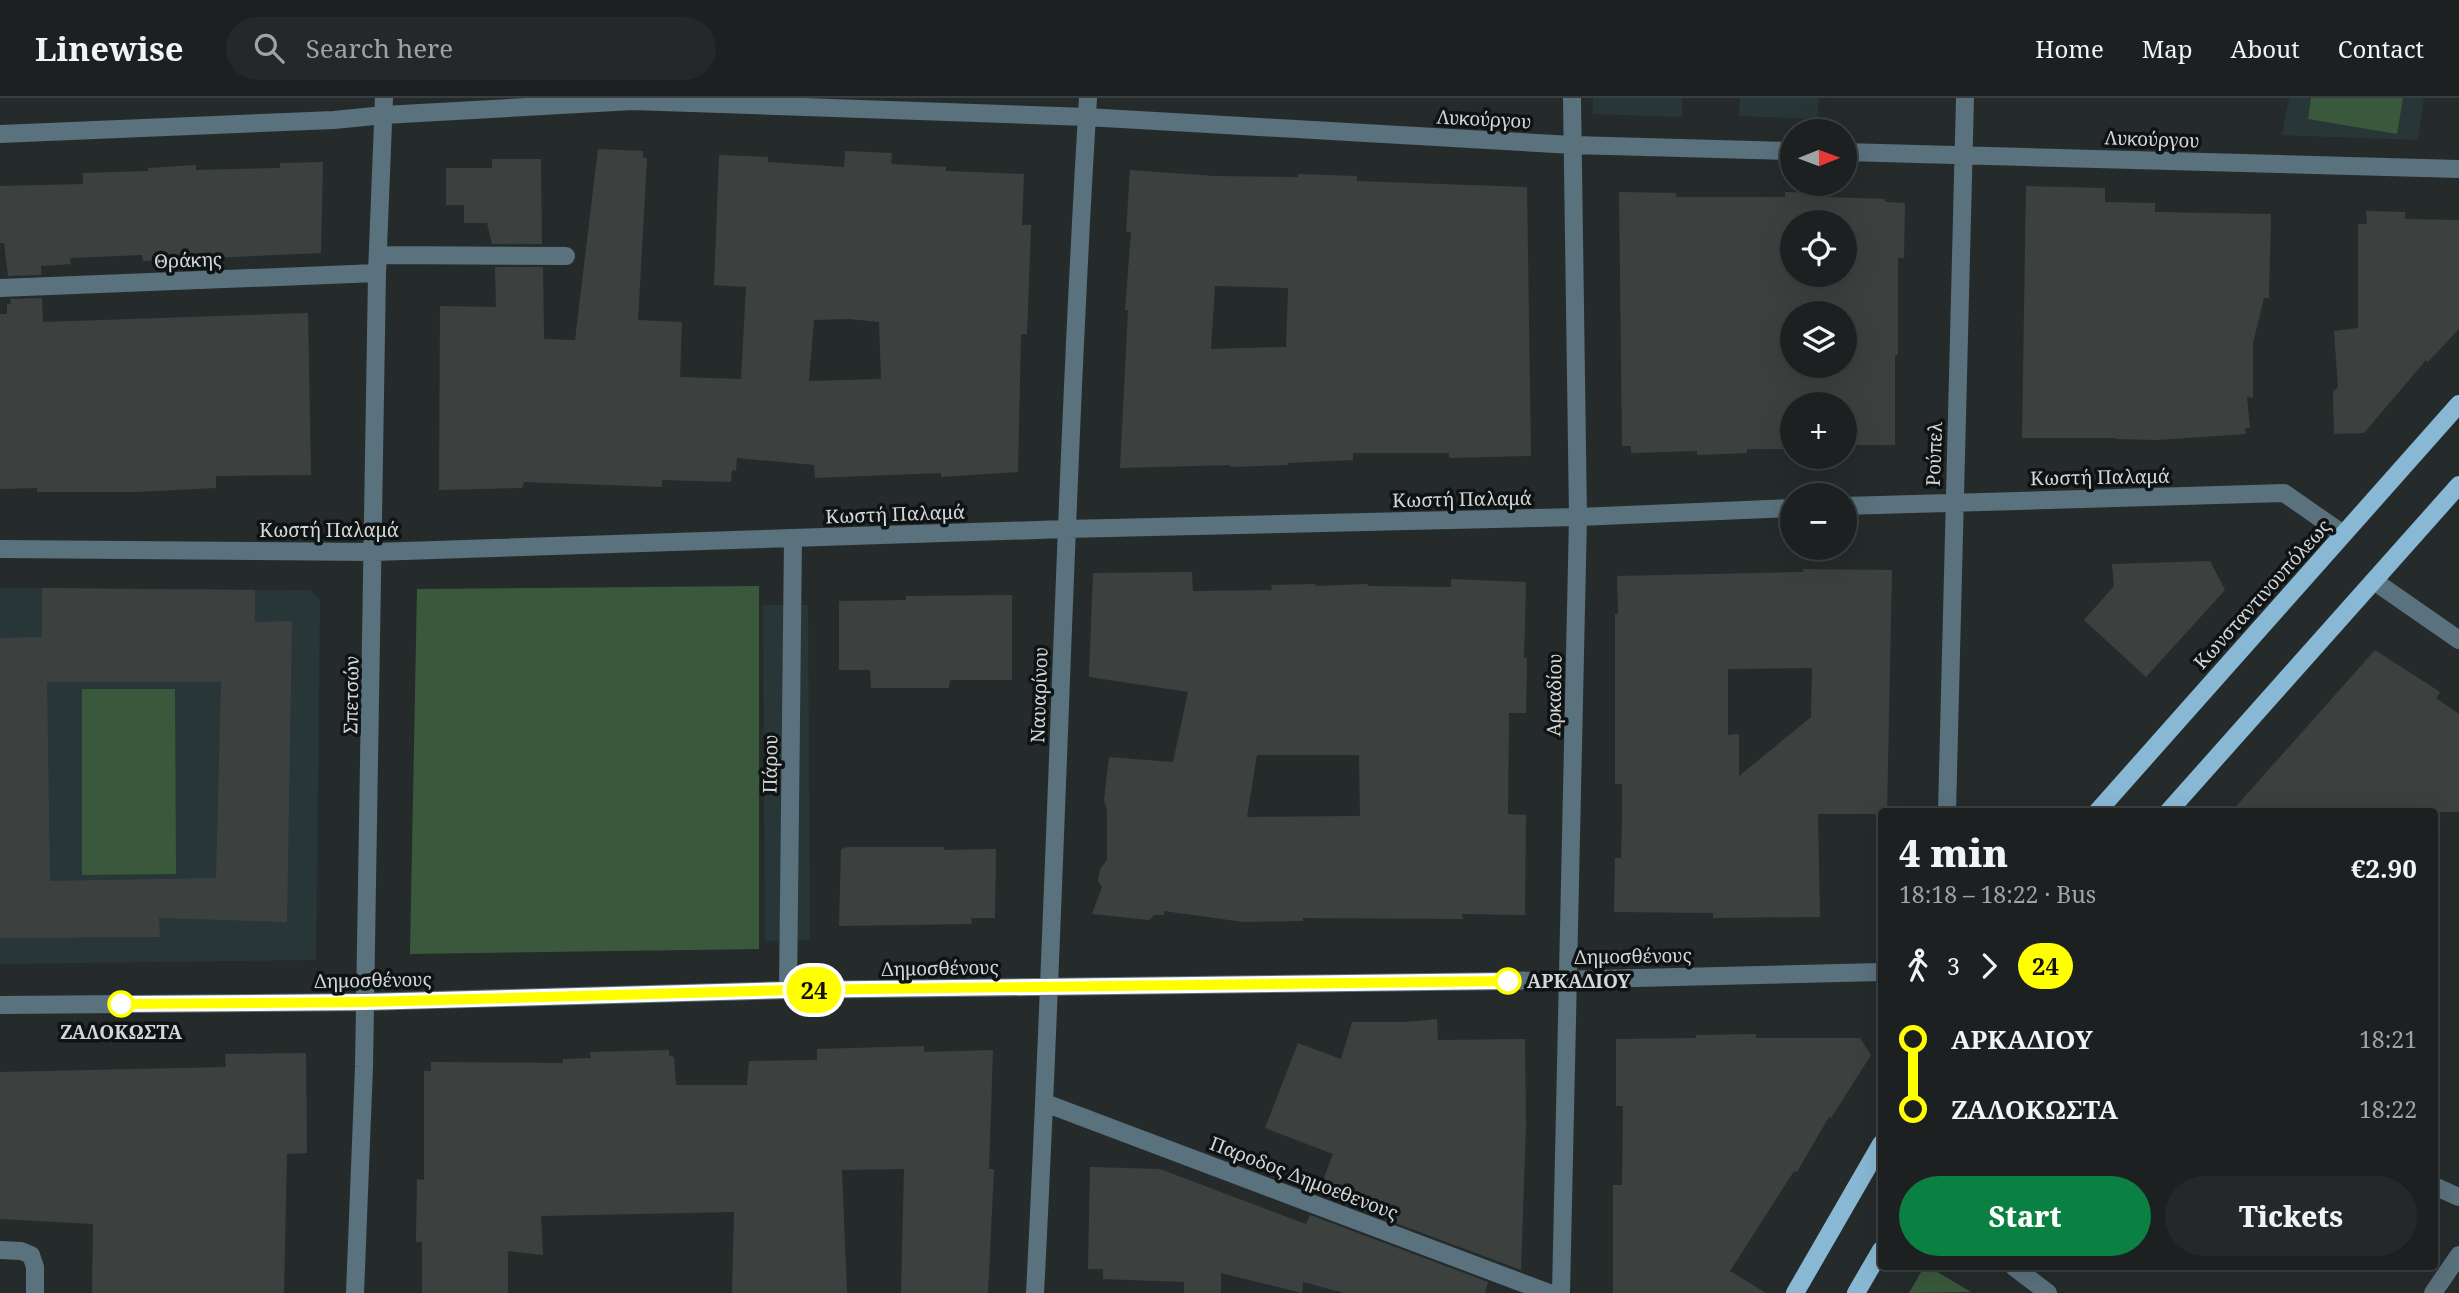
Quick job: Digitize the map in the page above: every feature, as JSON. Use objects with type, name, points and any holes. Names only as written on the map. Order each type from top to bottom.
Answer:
[{"type":"main road","name":"Κωνσταντινουπόλεως","points":[[2101,808],[2459,404]]},
{"type":"main road","points":[[2172,808],[2459,485]]},
{"type":"main road","points":[[1795,1293],[1878,1149]]},
{"type":"main road","points":[[1856,1293],[1878,1255]]},
{"type":"street","name":"Ναυαρίνου","points":[[1035,1293],[1045,1103],[1066,530],[1088,98]]},
{"type":"street","name":"Αρκαδίου","points":[[1561,1293],[1578,517],[1572,98]]},
{"type":"street","name":"Ρούπελ","points":[[1947,808],[1965,98]]},
{"type":"street","name":"Λυκούργου","points":[[0,134],[334,120],[384,106],[633,101],[1087,117],[1573,145],[1780,151]]},
{"type":"street","name":"Σπετσών","points":[[355,1293],[365,1002],[378,264],[384,106]]},
{"type":"street","name":"Λυκούργου","points":[[1857,152],[2459,169]]},
{"type":"street","name":"Θράκης","points":[[0,288],[378,264],[566,256]]},
{"type":"street","name":"Κωστή Παλαμά","points":[[1857,506],[2284,493],[2343,534]]},
{"type":"street","name":"Κωστή Παλαμά","points":[[0,549],[374,552],[1578,517],[1780,509]]},
{"type":"street","name":"Πάρου","points":[[788,990],[793,538]]},
{"type":"street","points":[[2374,581],[2459,640]]},
{"type":"street","name":"Δημοσθένους","points":[[0,1005],[365,1002],[788,990],[1049,988],[1878,972]]},
{"type":"street","name":"Παροδος Δημοεθενους","points":[[1045,1103],[1549,1293]]},
{"type":"street","points":[[2438,1188],[2459,1197]]},
{"type":"street","points":[[0,1251],[21,1251],[31,1255],[35,1267],[35,1293]]},
{"type":"street","points":[[2433,1293],[2459,1255]]},
{"type":"street","points":[[2018,1270],[2048,1293]]},
{"type":"shaded area","points":[[1593,98],[1682,98],[1682,117],[1593,114]]},
{"type":"shaded area","points":[[1740,98],[1819,98],[1817,119],[1739,116]]},
{"type":"shaded area","points":[[2289,98],[2424,98],[2418,140],[2282,135]]},
{"type":"shaded area","points":[[0,588],[311,590],[320,600],[316,960],[0,964]]},
{"type":"shaded area","points":[[763,605],[808,605],[810,940],[765,941]]},
{"type":"green space","points":[[2311,98],[2403,98],[2397,134],[2308,119]]},
{"type":"green space","points":[[759,586],[759,949],[410,954],[417,589]]},
{"type":"green space","points":[[82,689],[175,689],[176,874],[82,875]]},
{"type":"green space","points":[[1922,1270],[1934,1270],[1971,1292],[1909,1293]]},
{"type":"building","points":[[598,149],[643,151],[643,157],[647,159],[638,320],[682,322],[680,377],[741,379],[746,287],[714,285],[719,155],[768,157],[768,162],[844,167],[845,151],[892,153],[891,164],[946,167],[946,171],[1024,174],[1022,225],[1031,225],[1027,334],[1021,334],[1018,472],[941,477],[941,473],[815,478],[814,465],[737,458],[736,471],[732,470],[731,482],[662,480],[662,487],[524,482],[522,488],[439,490],[440,306],[496,307],[495,267],[543,267],[544,339],[575,340]],"holes":[[[814,320],[879,322],[881,379],[809,381]]]},
{"type":"building","points":[[492,159],[541,159],[542,244],[492,244],[487,223],[464,223],[464,205],[446,205],[446,168],[492,168]]},
{"type":"building","points":[[323,162],[321,253],[143,261],[142,255],[70,258],[71,264],[41,266],[41,275],[8,276],[4,243],[0,243],[0,186],[83,184],[83,173],[148,171],[148,168],[196,165],[196,170],[280,168],[280,163]]},
{"type":"building","points":[[1130,170],[1214,176],[1357,176],[1357,181],[1527,187],[1531,456],[1449,458],[1449,453],[1353,453],[1353,460],[1288,465],[1120,468],[1128,310],[1125,310],[1131,232],[1126,232]],"holes":[[[1215,286],[1288,288],[1286,347],[1211,349]]]},
{"type":"building","points":[[2026,186],[2105,188],[2105,202],[2155,203],[2155,212],[2271,214],[2269,298],[2264,298],[2253,343],[2253,398],[2247,397],[2250,428],[2245,428],[2246,434],[2157,440],[2022,438]]},
{"type":"building","points":[[1619,192],[1676,193],[1676,197],[1827,196],[1885,199],[1885,202],[1905,203],[1904,258],[1898,258],[1895,445],[1857,445],[1857,392],[1780,392],[1780,449],[1747,449],[1747,453],[1697,455],[1697,451],[1631,453],[1631,446],[1622,446]]},
{"type":"building","points":[[2366,211],[2405,212],[2405,219],[2459,220],[2459,329],[2428,362],[2426,360],[2364,433],[2334,434],[2333,392],[2338,387],[2334,331],[2358,328],[2358,224],[2367,224]]},
{"type":"building","points":[[42,298],[43,322],[308,313],[311,475],[216,476],[216,488],[136,492],[37,492],[37,488],[0,489],[0,314],[7,314],[10,299]]},
{"type":"building","points":[[2210,561],[2225,590],[2146,677],[2084,620],[2114,586],[2112,564]]},
{"type":"building","points":[[1803,569],[1892,570],[1887,808],[1878,808],[1878,814],[1818,814],[1820,917],[1713,918],[1713,913],[1614,912],[1615,858],[1621,858],[1622,821],[1622,784],[1615,784],[1617,576],[1803,572]],"holes":[[[1812,668],[1811,717],[1739,776],[1739,734],[1728,735],[1728,669]]]},
{"type":"building","points":[[1192,572],[1193,591],[1272,590],[1271,585],[1315,584],[1451,587],[1451,579],[1526,582],[1526,713],[1509,713],[1508,814],[1526,815],[1525,915],[1462,914],[1463,919],[1303,918],[1303,921],[1243,922],[1164,911],[1164,915],[1154,915],[1149,920],[1092,914],[1102,887],[1098,881],[1100,869],[1107,860],[1107,811],[1104,800],[1109,757],[1173,762],[1188,692],[1089,677],[1093,573]],"holes":[[[1257,755],[1359,755],[1360,816],[1247,817]]]},
{"type":"building","points":[[42,588],[255,590],[255,622],[292,621],[287,922],[159,918],[160,937],[0,938],[0,638],[42,637]],"holes":[[[47,682],[221,682],[216,878],[50,881]]]},
{"type":"building","points":[[1012,595],[1012,680],[950,680],[949,688],[871,688],[870,670],[839,670],[839,601],[906,600],[906,596]]},
{"type":"building","points":[[2375,650],[2440,692],[2436,698],[2459,714],[2459,812],[2438,812],[2438,808],[2235,808]]},
{"type":"building","points":[[841,849],[996,849],[995,918],[971,918],[972,924],[839,926]]},
{"type":"building","points":[[1437,1019],[1438,1040],[1525,1039],[1526,1126],[1521,1270],[1318,1194],[1333,1154],[1265,1128],[1298,1043],[1341,1059],[1352,1022]]},
{"type":"building","points":[[1756,1034],[1756,1038],[1860,1038],[1871,1055],[1730,1271],[1766,1293],[1613,1293],[1613,1185],[1622,1185],[1623,1106],[1616,1106],[1616,1039]]},
{"type":"building","points":[[924,1046],[924,1052],[993,1050],[989,1169],[994,1169],[988,1293],[901,1293],[904,1169],[842,1170],[847,1293],[732,1293],[734,1212],[541,1216],[543,1255],[508,1251],[508,1293],[422,1293],[422,1242],[416,1242],[417,1179],[424,1180],[424,1071],[431,1071],[431,1062],[563,1063],[563,1059],[591,1058],[590,1052],[669,1050],[669,1056],[674,1057],[676,1085],[747,1085],[749,1061],[817,1060],[817,1049]]},
{"type":"building","points":[[306,1053],[307,1153],[287,1154],[284,1293],[92,1293],[93,1224],[0,1219],[0,1072],[226,1067],[225,1054]]},
{"type":"building","points":[[1090,1167],[1160,1169],[1306,1224],[1310,1215],[1488,1282],[1485,1293],[1344,1293],[1303,1282],[1302,1293],[1221,1273],[1221,1293],[1184,1293],[1184,1282],[1103,1279],[1103,1269],[1088,1269]]},
{"type":"bus line","name":"24","points":[[121,1004],[365,1002],[788,990],[1508,981]]},
{"type":"place","name":"ΑΡΚΑΔΙΟΥ","points":[[1508,981]]},
{"type":"place","name":"ΖΑΛΟΚΩΣΤΑ","points":[[121,1004]]}]
